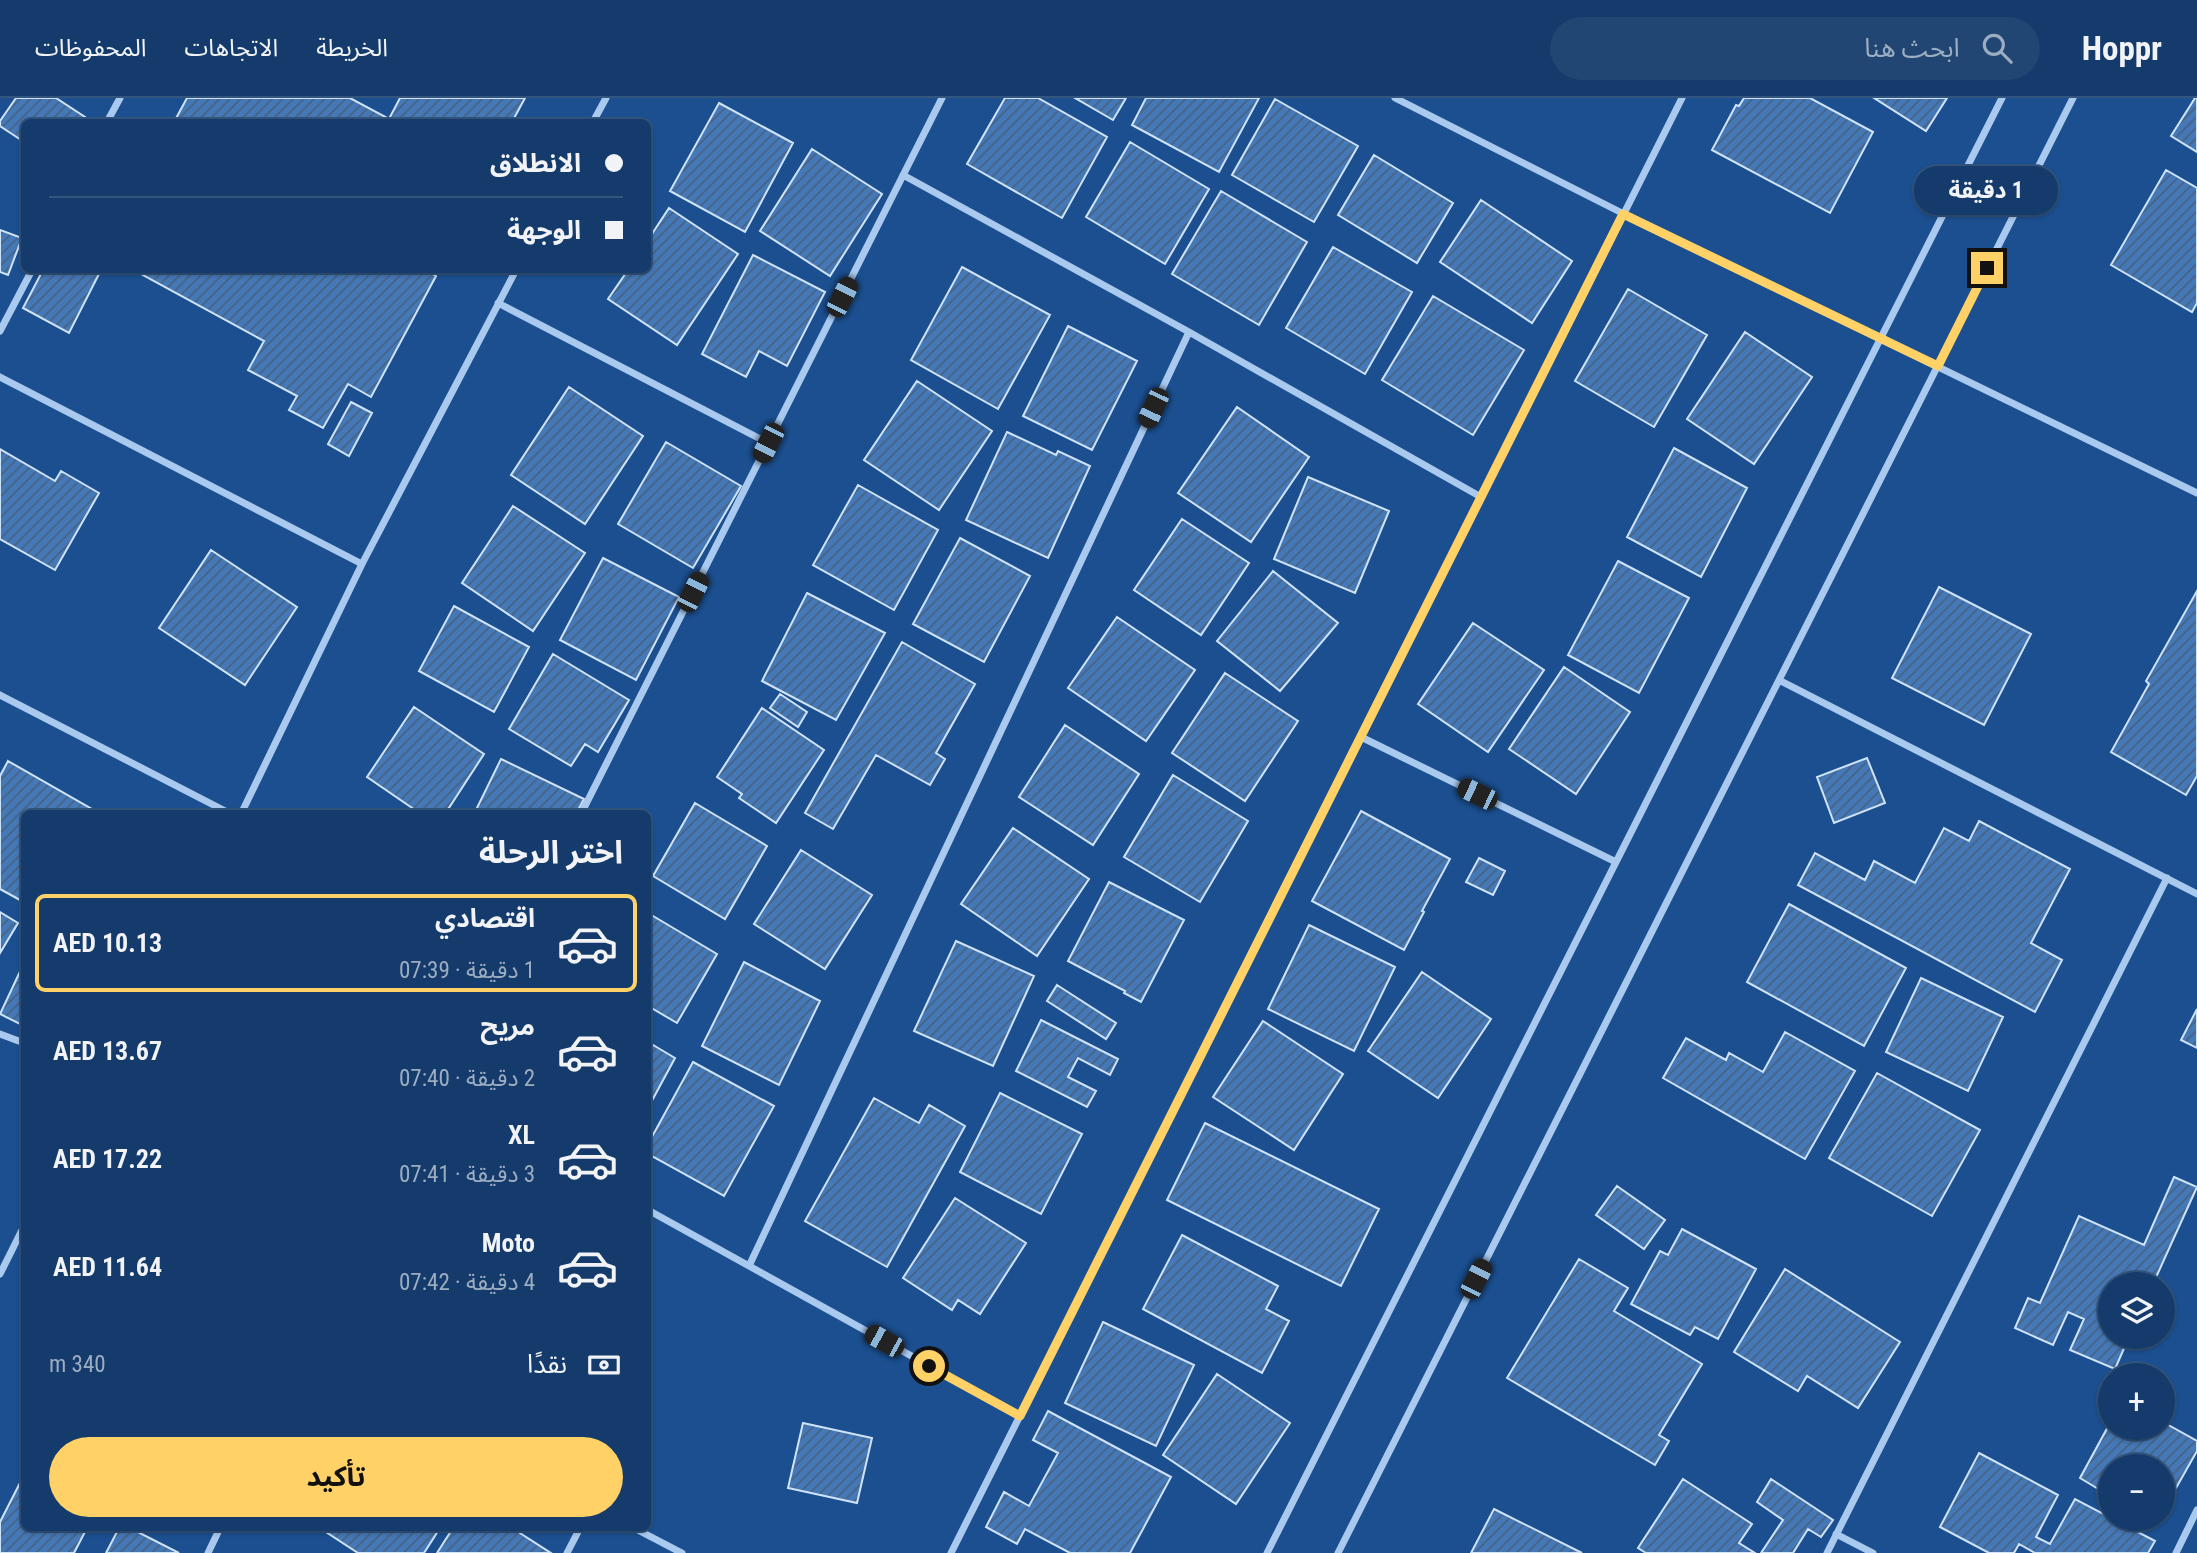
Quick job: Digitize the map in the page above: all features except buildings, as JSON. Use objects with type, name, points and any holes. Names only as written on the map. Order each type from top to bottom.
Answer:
[{"type":"street","points":[[109,119],[120,98]]},
{"type":"street","points":[[595,119],[606,98]]},
{"type":"street","points":[[583,810],[942,98]]},
{"type":"street","points":[[1395,98],[1623,214],[2197,493]]},
{"type":"street","points":[[951,1553],[1682,98]]},
{"type":"street","points":[[1267,1553],[2002,98]]},
{"type":"street","points":[[1338,1553],[2073,98]]},
{"type":"street","points":[[903,176],[1189,332],[1482,497]]},
{"type":"street","points":[[0,331],[30,273]]},
{"type":"street","points":[[243,810],[362,564],[514,273]]},
{"type":"street","points":[[498,303],[768,443]]},
{"type":"street","points":[[749,1266],[1189,332]]},
{"type":"street","points":[[0,377],[362,564]]},
{"type":"street","points":[[1779,680],[2197,894]]},
{"type":"street","points":[[0,695],[223,810]]},
{"type":"street","points":[[1361,737],[1616,862]]},
{"type":"street","points":[[1827,1553],[2167,878]]},
{"type":"street","points":[[0,1034],[21,1042]]},
{"type":"street","points":[[651,1212],[1020,1416]]},
{"type":"street","points":[[0,1275],[21,1232]]},
{"type":"street","points":[[2176,1553],[2197,1510]]},
{"type":"street","points":[[208,1553],[219,1531]]},
{"type":"street","points":[[567,1553],[578,1531]]},
{"type":"street","points":[[640,1531],[682,1553]]},
{"type":"street","points":[[1836,1534],[1873,1553]]},
{"type":"route","points":[[929,1366],[1020,1416],[1623,214],[1938,366],[1987,268]]}]
